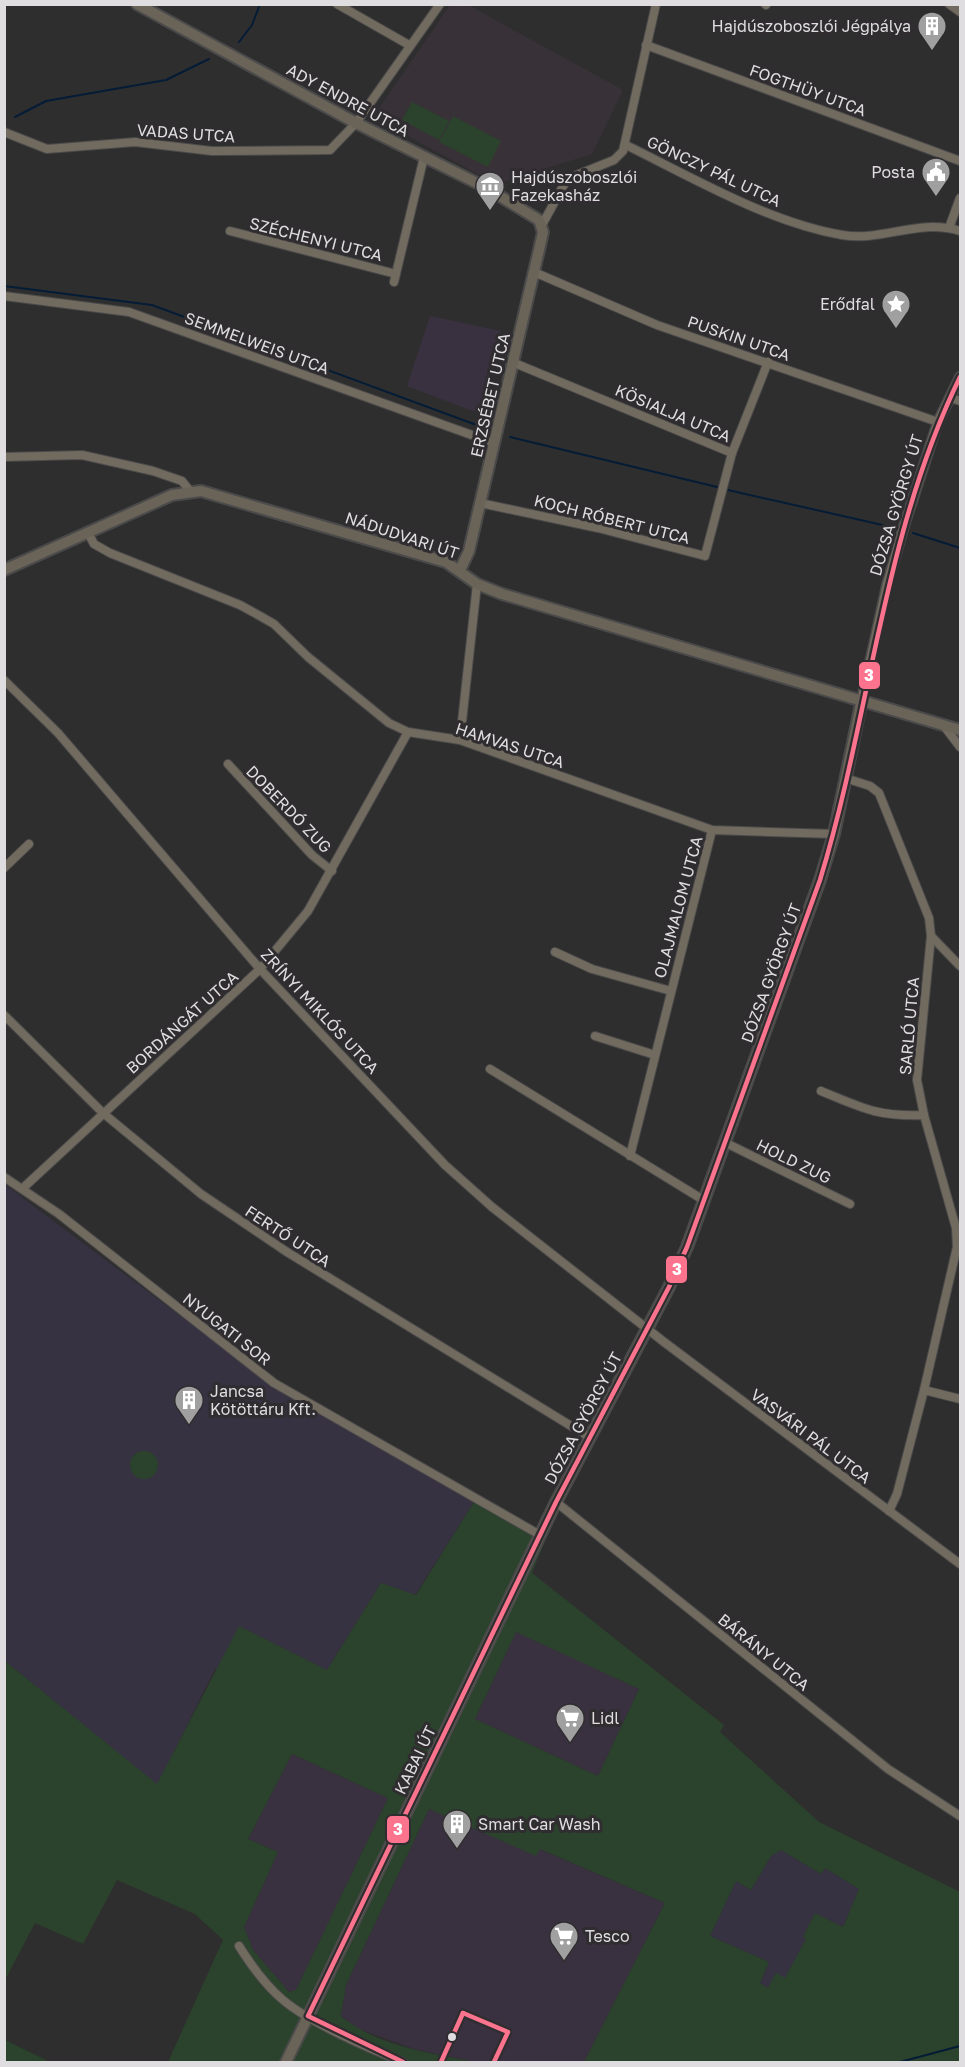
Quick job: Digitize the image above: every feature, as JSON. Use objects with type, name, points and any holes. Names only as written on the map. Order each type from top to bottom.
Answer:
[{"type":"main road","name":"ADY ENDRE UTCA","points":[[137,4],[356,123],[534,214],[542,225]]},
{"type":"main road","name":"ERZSÉBET UTCA","points":[[460,570],[469,550],[534,272],[542,225]]},
{"type":"main road","name":"NÁDUDVARI ÚT","points":[[4,570],[172,495],[190,491],[214,494],[446,562],[477,584],[502,594],[862,699],[960,730]]},
{"type":"main road","name":"DÓZSA GYÖRGY ÚT","points":[[540,1535],[669,1287],[705,1201],[834,834],[862,699]]},
{"type":"main road","name":"KABAI ÚT","points":[[286,2062],[540,1535]]},
{"type":"street","points":[[337,4],[409,45]]},
{"type":"street","name":"VADAS UTCA","points":[[4,132],[47,149],[135,142],[212,151],[321,152],[337,146],[356,123],[440,4]]},
{"type":"street","points":[[626,145],[656,4]]},
{"type":"street","points":[[949,4],[960,12]]},
{"type":"street","name":"FOGTHÜY UTCA","points":[[646,45],[958,158]]},
{"type":"street","name":"GÖNCZY PÁL UTCA","points":[[542,225],[567,179],[614,160],[626,145],[795,223],[842,235],[861,237],[921,226],[960,231]]},
{"type":"street","name":"SZÉCHENYI UTCA","points":[[394,282],[424,157]]},
{"type":"street","points":[[949,228],[960,198]]},
{"type":"street","name":"SZÉCHENYI UTCA","points":[[230,231],[396,274]]},
{"type":"street","name":"PUSKIN UTCA","points":[[534,272],[657,325],[938,422]]},
{"type":"street","name":"SEMMELWEIS UTCA","points":[[4,297],[129,312],[494,443]]},
{"type":"street","name":"KÖSIALJA UTCA","points":[[512,362],[732,453],[768,362]]},
{"type":"street","name":"DÓZSA GYÖRGY ÚT","points":[[862,699],[887,585],[938,422],[955,398],[960,377]]},
{"type":"street","name":"KOCH RÓBERT UTCA","points":[[480,503],[598,528],[705,556],[732,453]]},
{"type":"street","points":[[4,457],[82,455],[153,471],[182,481],[190,491]]},
{"type":"street","name":"HAMVAS UTCA","points":[[88,533],[94,544],[110,554],[240,605],[274,624],[308,657],[389,723],[408,732],[460,740],[712,830],[834,834]]},
{"type":"street","points":[[460,740],[477,584]]},
{"type":"street","name":"ZRÍNYI MIKLÓS UTCA","points":[[4,680],[58,733],[260,969],[453,1173],[492,1207],[648,1327]]},
{"type":"street","points":[[944,726],[960,747]]},
{"type":"street","name":"BORDÁNGÁT UTCA","points":[[23,1188],[260,969],[308,911],[332,872],[408,732]]},
{"type":"street","name":"DOBERDÓ ZUG","points":[[228,764],[312,855],[332,872]]},
{"type":"street","name":"SARLÓ UTCA","points":[[845,778],[870,786],[879,793],[927,908],[931,936],[917,1080],[924,1115],[957,1238],[924,1390],[897,1494],[889,1511]]},
{"type":"street","name":"OLAJMALOM UTCA","points":[[630,1156],[712,830]]},
{"type":"street","points":[[4,868],[29,844]]},
{"type":"street","points":[[931,936],[960,966]]},
{"type":"street","name":"OLAJMALOM UTCA","points":[[555,952],[592,969],[671,991]]},
{"type":"street","name":"FERTŐ UTCA","points":[[4,1015],[103,1113],[201,1194],[277,1246],[589,1437]]},
{"type":"street","points":[[594,1036],[655,1055]]},
{"type":"street","points":[[490,1070],[705,1201]]},
{"type":"street","points":[[821,1091],[869,1111],[892,1116],[924,1115]]},
{"type":"street","name":"HOLD ZUG","points":[[726,1143],[850,1204]]},
{"type":"street","name":"NYUGATI SOR","points":[[4,1178],[23,1188],[274,1383],[540,1535]]},
{"type":"street","name":"VASVÁRI PÁL UTCA","points":[[648,1327],[664,1342],[960,1564]]},
{"type":"street","points":[[924,1390],[960,1399]]},
{"type":"street","name":"BÁRÁNY UTCA","points":[[556,1502],[888,1769],[960,1816]]},
{"type":"street","points":[[238,1946],[256,1972],[283,2001],[308,2016],[404,2062]]},
{"type":"shaded area","points":[[450,5],[468,5],[623,90],[592,154],[496,184],[373,117]]},
{"type":"shaded area","points":[[430,316],[501,331],[483,415],[407,386]]},
{"type":"shaded area","points":[[4,1184],[286,1395],[474,1502],[415,1595],[381,1583],[327,1670],[215,1669],[157,1785],[5,1661]]},
{"type":"shaded area","points":[[516,1631],[639,1689],[598,1776],[475,1719]]},
{"type":"shaded area","points":[[292,1754],[388,1798],[296,1991],[289,1992],[253,1950],[244,1927],[278,1852],[248,1839]]},
{"type":"shaded area","points":[[429,1809],[536,1855],[539,1849],[665,1903],[584,2062],[475,2062],[414,2049],[356,2028],[341,2016],[346,1985]]},
{"type":"shaded area","points":[[781,1850],[821,1874],[825,1868],[859,1889],[843,1927],[815,1913],[803,1937],[806,1939],[785,1979],[768,1988],[760,1984],[769,1962],[710,1936],[736,1881],[751,1890],[771,1856]]},
{"type":"green space","points":[[412,102],[449,121],[439,140],[402,120]]},
{"type":"green space","points":[[453,116],[501,141],[488,167],[439,142]]},
{"type":"green space","points":[[144,1451],[154,1455],[158,1465],[154,1475],[144,1479],[134,1475],[130,1465],[134,1455]]},
{"type":"green space","points":[[474,1502],[544,1543],[532,1573],[724,1725],[720,1732],[819,1822],[960,1892],[960,2062],[584,2062],[665,1903],[540,1849],[536,1856],[429,1809],[346,1985],[341,2016],[371,2035],[387,2041],[475,2062],[168,2062],[223,1940],[195,1914],[117,1880],[83,1944],[35,1923],[5,1980],[5,1661],[157,1784],[239,1626],[327,1670],[381,1583],[416,1595]],"holes":[[[516,1632],[639,1689],[598,1776],[475,1719]],[[292,1754],[388,1798],[296,1990],[289,1992],[253,1950],[244,1927],[278,1852],[248,1839]],[[781,1850],[821,1874],[825,1868],[859,1889],[843,1927],[815,1913],[803,1937],[806,1939],[785,1978],[776,1973],[768,1988],[760,1983],[769,1962],[710,1936],[736,1881],[751,1890],[771,1856]]]},
{"type":"green space","points":[[5,2040],[50,2062],[5,2062]]},
{"type":"waterway","points":[[239,42],[252,25],[260,4]]},
{"type":"waterway","points":[[15,117],[46,101],[166,80],[209,59]]},
{"type":"waterway","points":[[4,286],[152,305],[490,430]]},
{"type":"waterway","points":[[510,437],[717,487]]},
{"type":"waterway","points":[[728,490],[887,526]]},
{"type":"waterway","points":[[913,533],[960,548]]},
{"type":"waterway","points":[[900,2062],[960,2046]]},
{"type":"transit line","name":"3","points":[[403,2062],[308,2016],[556,1502],[669,1287],[687,1247],[820,880],[837,817],[895,562],[912,500],[934,438],[960,377]]},
{"type":"transit line","name":"3","points":[[463,2013],[508,2032],[494,2062]]},
{"type":"transit line","name":"3","points":[[441,2062],[463,2013]]},
{"type":"place","name":"Hajdúszoboszlói Jégpálya","points":[[932,52]]},
{"type":"place","name":"Posta","points":[[936,198]]},
{"type":"place","name":"Hajdúszoboszlói Fazekasház","points":[[490,212]]},
{"type":"place","name":"Erődfal","points":[[896,330]]},
{"type":"place","name":"Jancsa Kötöttáru Kft.","points":[[189,1426]]},
{"type":"place","name":"Lidl","points":[[570,1744]]},
{"type":"place","name":"Smart Car Wash","points":[[457,1850]]},
{"type":"place","name":"Tesco","points":[[564,1962]]}]
